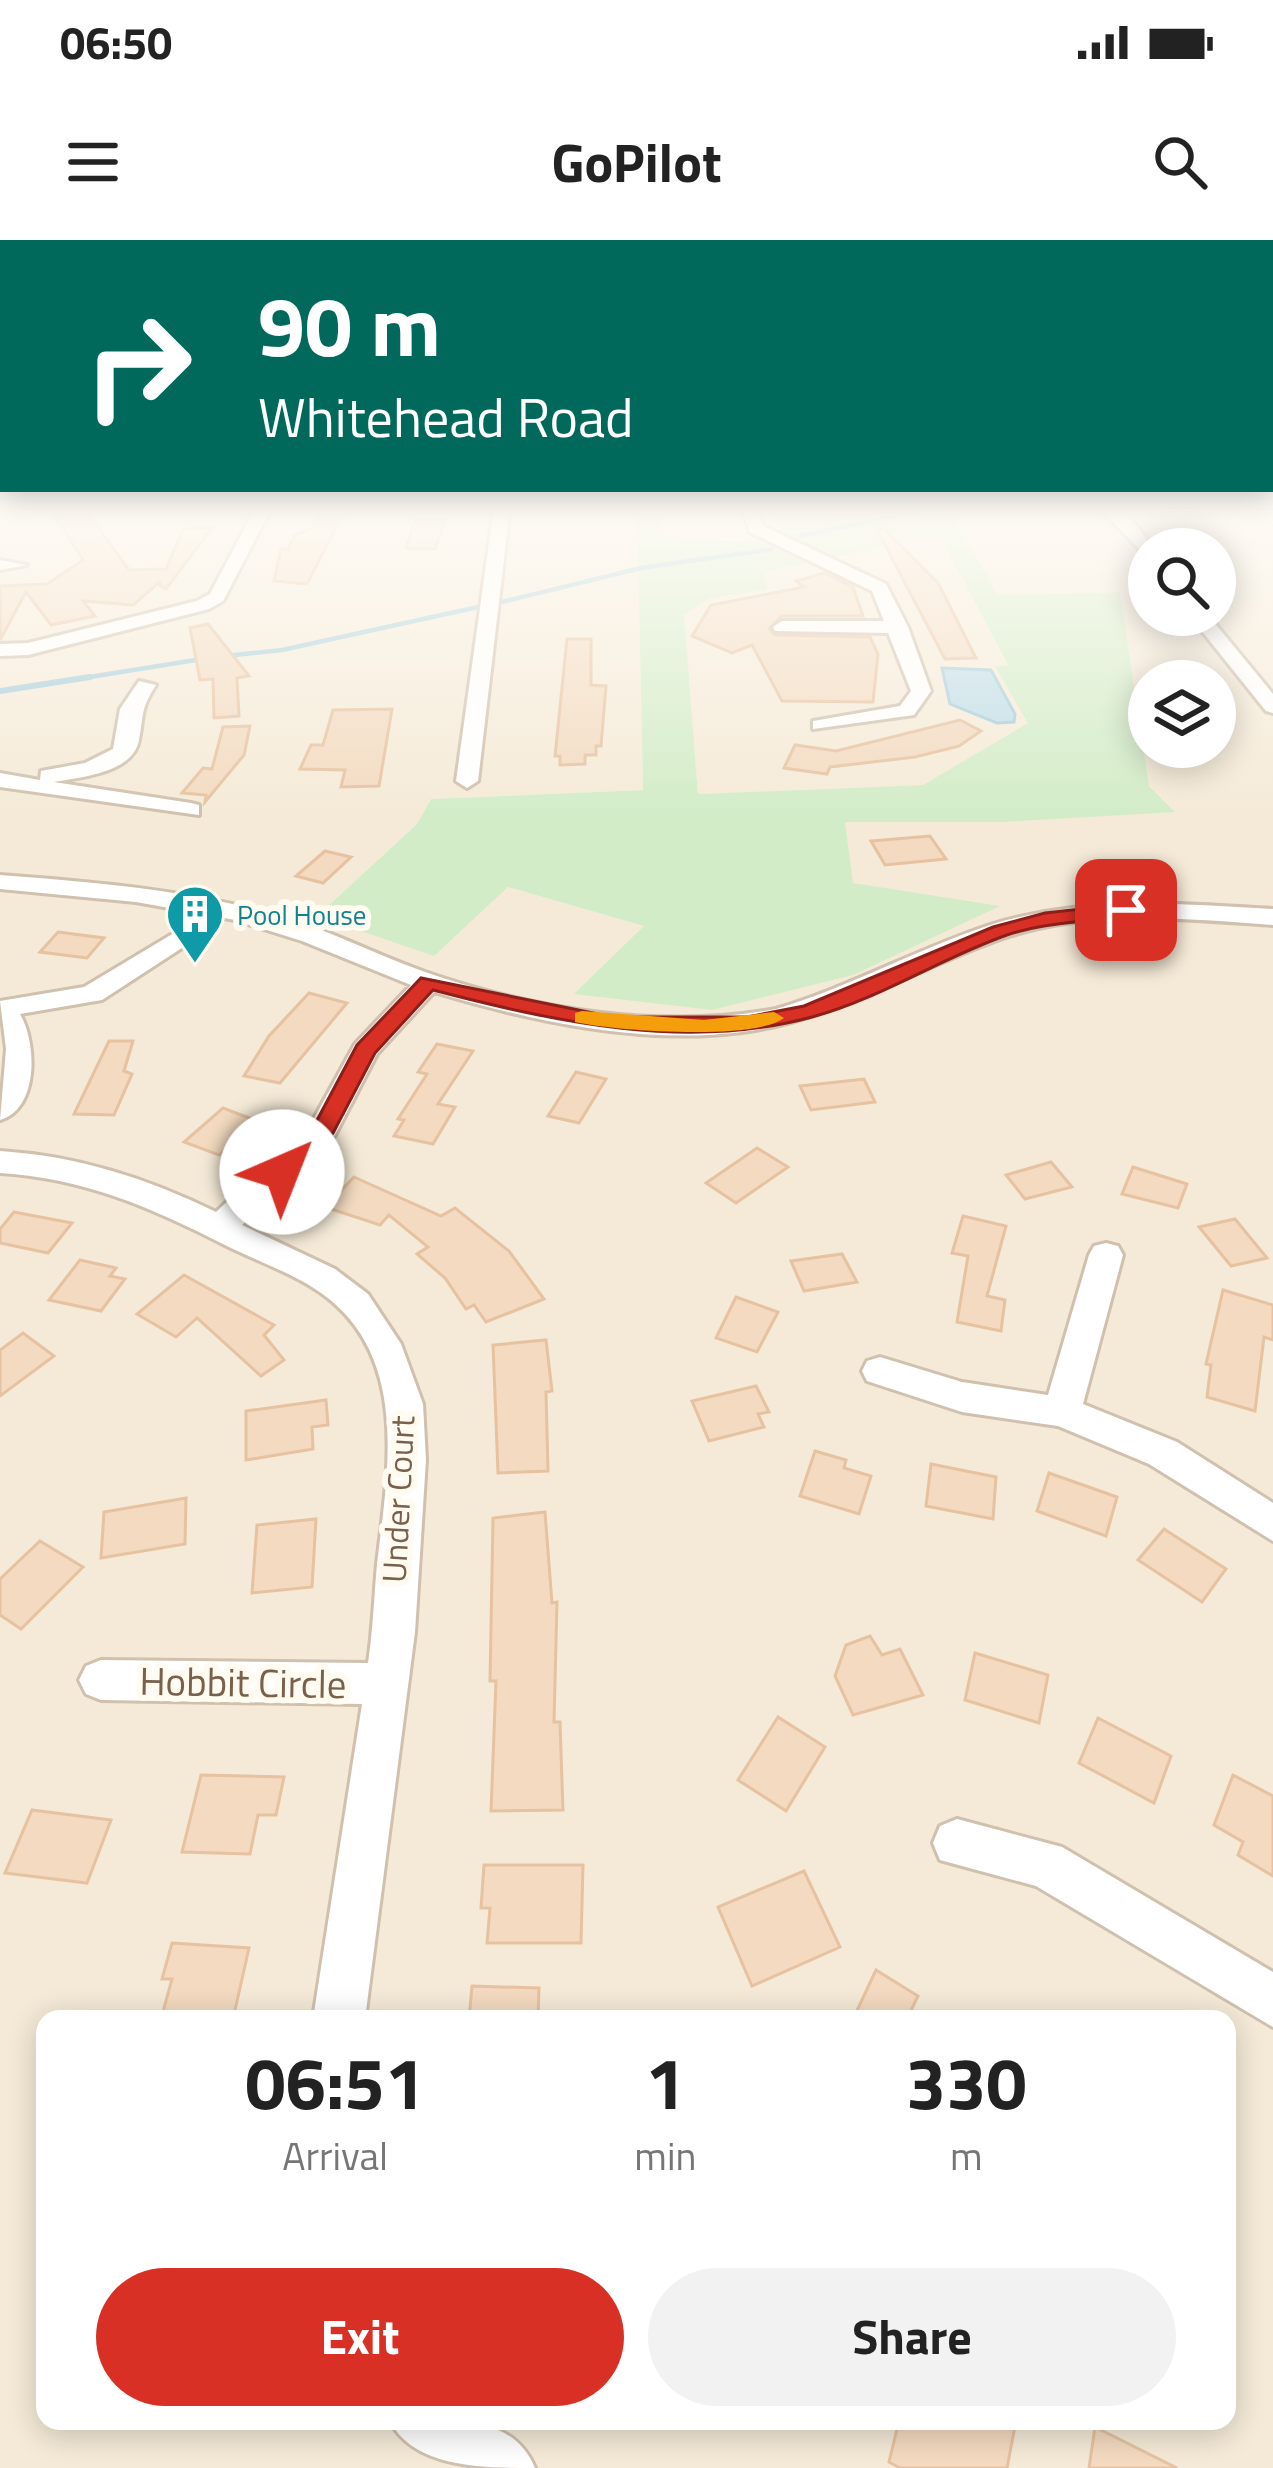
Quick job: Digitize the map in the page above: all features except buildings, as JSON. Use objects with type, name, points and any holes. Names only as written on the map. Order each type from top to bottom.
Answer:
[{"type":"street","points":[[0,650],[28,649],[179,611]]},
{"type":"street","points":[[467,781],[489,611]]},
{"type":"street","points":[[820,725],[907,711],[921,691],[891,611]]},
{"type":"street","points":[[782,627],[898,627]]},
{"type":"street","points":[[1215,636],[1273,707]]},
{"type":"street","points":[[10,781],[91,769],[122,754],[128,745],[130,709],[146,685]]},
{"type":"street","points":[[10,781],[191,810]]},
{"type":"street","points":[[0,882],[221,909],[346,947],[429,982],[527,1008],[613,1023],[704,1027],[809,1011],[952,949],[1045,919],[1152,909],[1273,917]]},
{"type":"street","points":[[0,1110],[23,1061],[17,1031],[3,1009],[92,994],[179,938]]},
{"type":"street","points":[[219,1228],[324,1128],[365,1050],[429,982]]},
{"type":"street","name":"Under Court","points":[[0,1162],[55,1163],[126,1183],[347,1295],[381,1341],[404,1402],[406,1469],[386,1684],[340,2010]]},
{"type":"street","points":[[1062,1412],[1106,1255]]},
{"type":"street","points":[[880,1371],[962,1397],[1062,1412],[1163,1454],[1273,1524]]},
{"type":"street","name":"Hobbit Circle","points":[[101,1680],[386,1684]]},
{"type":"street","points":[[957,1843],[1045,1864],[1273,2001]]},
{"type":"street","points":[[437,2430],[504,2468]]},
{"type":"shaded area","points":[[0,611],[639,611],[643,790],[431,799],[417,824],[318,915],[434,955],[508,887],[645,926],[576,994],[997,907],[852,883],[845,822],[1003,822],[1174,811],[1149,786],[1146,768],[1236,768],[1236,660],[1130,660],[1123,611],[1128,611],[1128,636],[1236,636],[1236,611],[1273,611],[1273,2468],[0,2468]]},
{"type":"shaded area","points":[[689,611],[979,611],[1008,666],[996,669],[1029,723],[923,785],[698,794],[683,615]]},
{"type":"green space","points":[[639,611],[690,611],[684,615],[698,794],[923,785],[1028,723],[995,667],[1008,665],[979,611],[1123,611],[1130,660],[1128,768],[1146,768],[1149,786],[1175,812],[1003,822],[845,822],[853,883],[1000,906],[853,975],[712,1010],[574,994],[644,926],[508,887],[434,956],[317,916],[417,824],[431,799],[643,790]]},
{"type":"water","points":[[942,668],[991,670],[1015,714],[1014,722],[997,723],[950,704]]},
{"type":"waterway","points":[[225,656],[282,650],[460,611]]},
{"type":"waterway","points":[[80,679],[208,658]]},
{"type":"waterway","points":[[80,679],[90,677]]},
{"type":"waterway","points":[[0,691],[80,679]]},
{"type":"waterway","points":[[71,680],[80,679]]},
{"type":"slow traffic","points":[[582,1018],[704,1027],[774,1018]]},
{"type":"place","name":"Pool House","points":[[195,965]]},
{"type":"route","points":[[282,1172],[324,1128],[365,1050],[429,982],[527,1008],[613,1023],[704,1027],[747,1023],[809,1011],[1000,931],[1045,919],[1126,910]]}]
